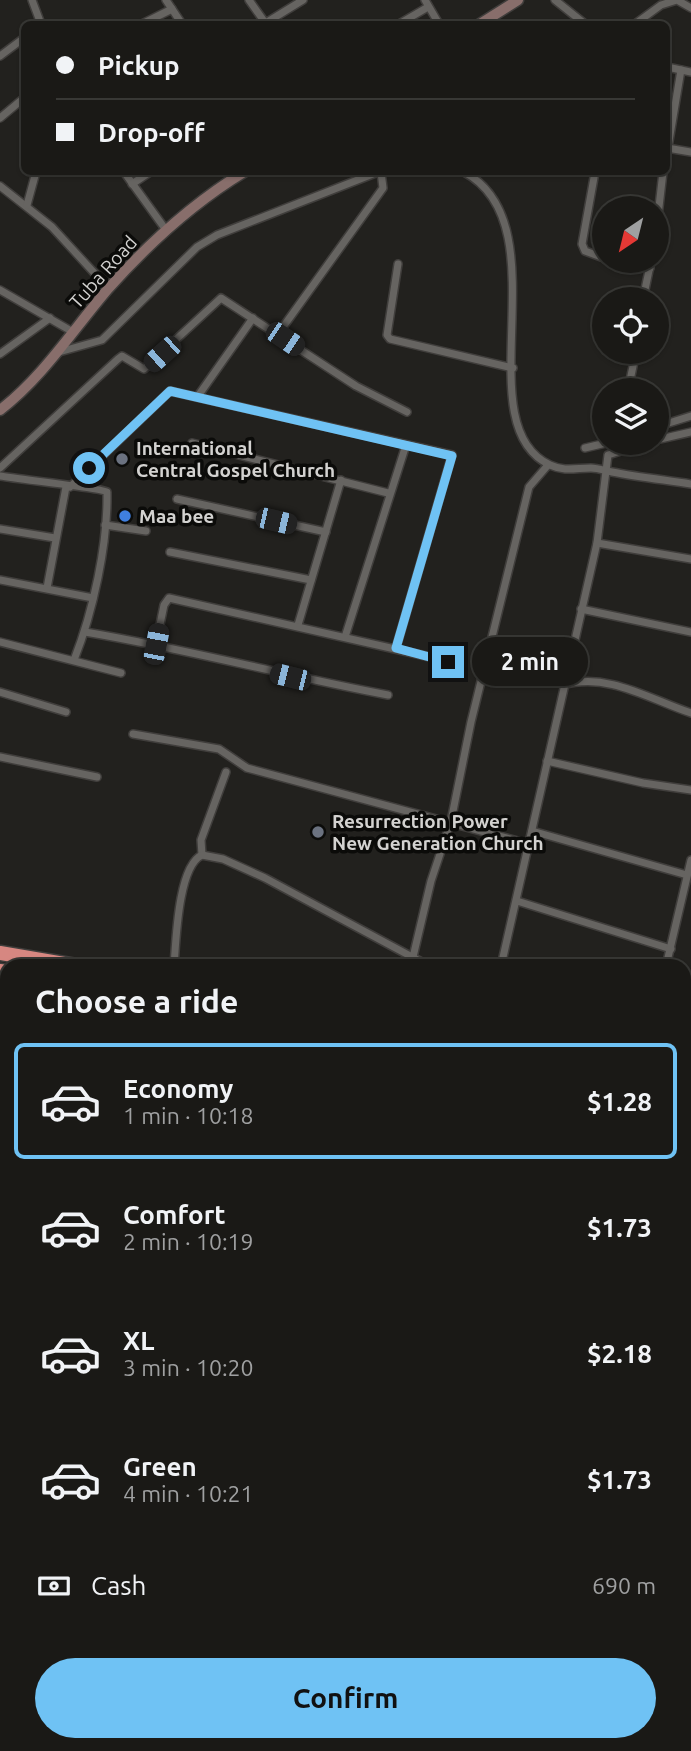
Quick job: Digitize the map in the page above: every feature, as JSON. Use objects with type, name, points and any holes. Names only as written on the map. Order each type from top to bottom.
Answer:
[{"type":"highway","points":[[0,953],[35,959]]},
{"type":"street","points":[[32,0],[40,21]]},
{"type":"street","points":[[166,0],[179,21]]},
{"type":"street","points":[[249,0],[263,21]]},
{"type":"street","points":[[270,21],[303,0]]},
{"type":"street","points":[[555,0],[581,21]]},
{"type":"street","points":[[640,21],[669,2],[677,0],[691,8]]},
{"type":"street","points":[[484,21],[513,1]]},
{"type":"street","points":[[403,21],[426,3],[437,21]]},
{"type":"street","points":[[148,21],[172,9]]},
{"type":"street","points":[[0,55],[21,40]]},
{"type":"street","points":[[670,68],[691,72]]},
{"type":"street","points":[[670,133],[681,70]]},
{"type":"street","points":[[0,118],[21,100]]},
{"type":"street","points":[[670,150],[691,152]]},
{"type":"street","points":[[27,205],[35,175]]},
{"type":"street","points":[[126,175],[166,230]]},
{"type":"street","points":[[132,184],[146,175]]},
{"type":"street","name":"Tuba Road","points":[[0,410],[55,354],[109,289],[166,230],[210,192],[239,175]]},
{"type":"street","points":[[55,354],[102,341],[197,247],[217,235],[372,175]]},
{"type":"street","points":[[278,334],[383,188],[381,175]]},
{"type":"street","points":[[468,175],[483,185],[498,205],[510,236],[516,426],[522,439],[548,465],[563,470],[592,467],[608,472],[691,484]]},
{"type":"street","points":[[592,254],[585,251],[582,244],[594,175]]},
{"type":"street","points":[[660,196],[663,175]]},
{"type":"street","points":[[0,186],[52,226],[109,289]]},
{"type":"street","points":[[398,264],[387,335],[390,339],[513,368]]},
{"type":"street","points":[[0,290],[73,332]]},
{"type":"street","points":[[0,468],[118,359],[122,356],[144,369],[221,298],[356,386],[407,412]]},
{"type":"street","points":[[0,354],[50,318]]},
{"type":"street","points":[[198,396],[253,318]]},
{"type":"street","points":[[47,588],[55,538],[68,487],[170,391],[452,456],[396,648]]},
{"type":"street","points":[[669,423],[691,416]]},
{"type":"street","points":[[669,437],[691,432]]},
{"type":"street","points":[[192,443],[388,493]]},
{"type":"street","points":[[345,637],[388,493],[406,444]]},
{"type":"street","points":[[585,448],[592,446]]},
{"type":"street","points":[[503,959],[533,831],[562,685],[597,543],[608,456],[611,455]]},
{"type":"street","points":[[413,957],[431,881],[451,821],[471,722],[529,486],[548,465]]},
{"type":"street","points":[[0,476],[105,490],[105,525],[93,598],[85,632],[74,660]]},
{"type":"street","points":[[298,625],[341,481]]},
{"type":"street","points":[[177,499],[326,533]]},
{"type":"street","points":[[105,525],[146,531]]},
{"type":"street","points":[[0,529],[55,538]]},
{"type":"street","points":[[597,543],[691,559]]},
{"type":"street","points":[[170,552],[311,580]]},
{"type":"street","points":[[0,580],[93,598]]},
{"type":"street","points":[[156,644],[163,605],[169,598],[298,625],[448,662]]},
{"type":"street","points":[[581,609],[691,632]]},
{"type":"street","points":[[85,632],[156,644],[290,677],[388,695]]},
{"type":"street","points":[[0,642],[121,673]]},
{"type":"street","points":[[562,685],[578,681],[620,685],[648,699],[691,713]]},
{"type":"street","points":[[0,692],[66,712]]},
{"type":"street","points":[[133,734],[219,749],[247,768],[530,844]]},
{"type":"street","points":[[0,757],[97,777]]},
{"type":"street","points":[[547,761],[643,783],[691,790]]},
{"type":"street","points":[[202,855],[201,840],[226,772]]},
{"type":"street","points":[[533,831],[687,875]]},
{"type":"street","points":[[175,959],[187,875],[190,864],[202,855],[223,859],[265,877],[417,959]]},
{"type":"street","points":[[668,959],[691,860]]},
{"type":"street","points":[[517,901],[671,949]]},
{"type":"place","name":"International Central Gospel Church","points":[[122,459]]},
{"type":"place","name":"Maa bee","points":[[125,516]]},
{"type":"place","name":"Resurrection Power New Generation Church","points":[[318,832]]},
{"type":"route","points":[[89,468],[170,391],[452,456],[396,648],[448,662]]}]
